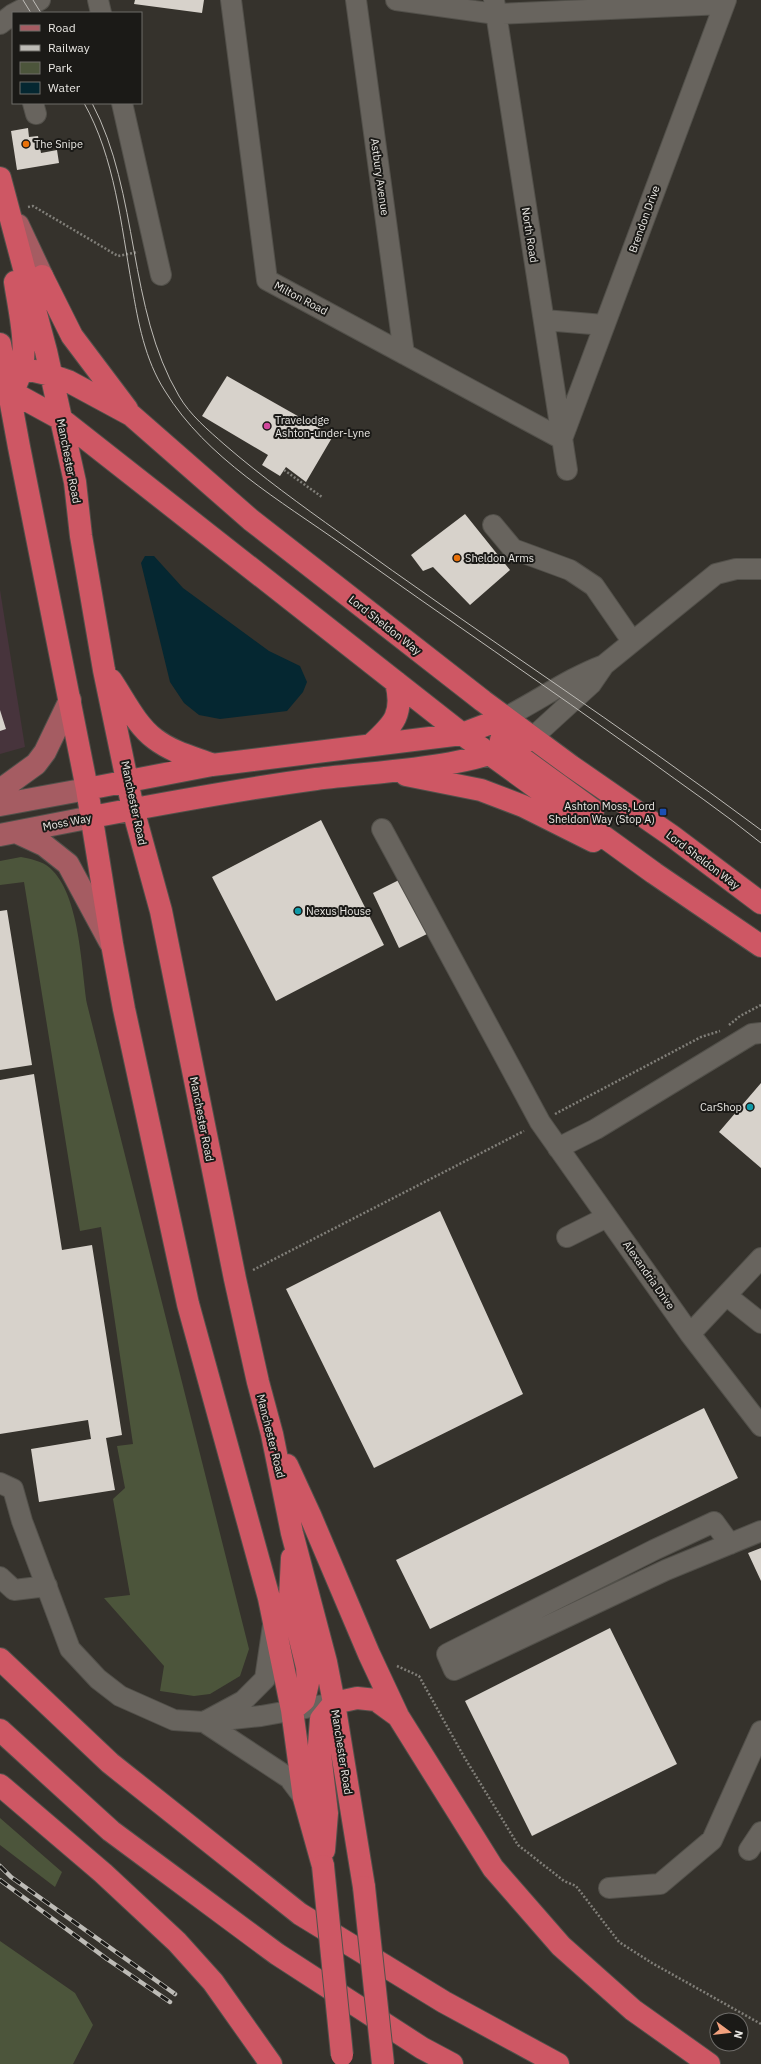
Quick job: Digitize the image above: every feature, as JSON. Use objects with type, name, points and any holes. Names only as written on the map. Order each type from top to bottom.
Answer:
[{"type":"highway","points":[[2,187],[23,338],[6,360],[4,390],[70,700],[92,817],[112,944],[188,1304],[274,1619],[292,1710],[304,1798],[323,1866],[345,2061]]},
{"type":"highway","name":"Manchester Road","points":[[2,187],[46,351],[75,482],[81,536],[104,670],[133,809],[161,912],[235,1279],[258,1382],[272,1434],[292,1533],[326,1662],[364,1887],[383,2064]]},
{"type":"highway","points":[[42,276],[72,336],[131,415]]},
{"type":"highway","name":"Lord Sheldon Way","points":[[6,360],[68,381],[131,415],[251,520],[504,718],[672,836],[761,903]]},
{"type":"highway","points":[[4,390],[60,419],[462,734],[499,751],[654,873],[761,946]]},
{"type":"highway","points":[[104,670],[140,723],[154,739],[176,752],[212,764]]},
{"type":"highway","points":[[372,744],[388,729],[397,714],[400,698],[396,682]]},
{"type":"highway","points":[[87,789],[212,764],[462,734],[504,718]]},
{"type":"highway","points":[[499,751],[504,744],[500,734],[501,723],[504,718]]},
{"type":"highway","points":[[133,809],[309,780],[454,763],[499,751],[532,738]]},
{"type":"highway","points":[[387,772],[481,790],[523,806],[654,873]]},
{"type":"highway","name":"Moss Way","points":[[92,817],[133,809]]},
{"type":"highway","points":[[272,1434],[310,1515],[369,1654],[398,1716],[493,1868],[556,1940],[633,2010],[709,2064]]},
{"type":"highway","points":[[292,1533],[290,1598],[307,1667],[308,1683],[304,1700],[292,1710]]},
{"type":"highway","points":[[0,1659],[110,1762],[300,1914],[444,2002],[558,2064]]},
{"type":"highway","points":[[323,1866],[327,1813],[319,1745],[321,1719],[334,1703],[357,1698],[376,1700],[398,1716]]},
{"type":"highway","points":[[0,1730],[111,1831],[130,1846],[277,1954],[422,2048],[452,2064]]},
{"type":"highway","points":[[0,1785],[103,1873],[177,1942],[214,1982],[271,2064]]},
{"type":"main road","points":[[2,187],[42,276]]},
{"type":"main road","points":[[0,790],[40,759],[45,752],[70,700]]},
{"type":"main road","points":[[0,805],[87,789]]},
{"type":"main road","name":"Moss Way","points":[[8,834],[92,817]]},
{"type":"main road","points":[[8,834],[44,845],[68,864],[112,944]]},
{"type":"street","points":[[20,12],[40,0]]},
{"type":"street","points":[[98,0],[101,12]]},
{"type":"street","name":"Milton Road","points":[[231,0],[267,280],[562,439]]},
{"type":"street","name":"Astbury Avenue","points":[[356,0],[404,354]]},
{"type":"street","points":[[396,0],[495,7],[725,2]]},
{"type":"street","name":"Brendon Drive","points":[[562,439],[725,2]]},
{"type":"street","name":"North Road","points":[[495,7],[567,470]]},
{"type":"street","points":[[122,104],[161,275]]},
{"type":"street","points":[[544,320],[604,325]]},
{"type":"street","points":[[493,525],[513,549],[570,570],[594,586],[632,641]]},
{"type":"street","points":[[532,738],[591,684],[604,665],[716,574],[736,569],[761,569]]},
{"type":"street","points":[[504,718],[532,704],[581,674],[604,665]]},
{"type":"street","name":"Alexandria Drive","points":[[382,828],[540,1122],[690,1334],[761,1426]]},
{"type":"street","points":[[558,1148],[596,1129],[752,1034],[761,1033]]},
{"type":"street","points":[[567,1237],[607,1217]]},
{"type":"street","points":[[690,1334],[761,1258]]},
{"type":"street","points":[[726,1296],[761,1323]]},
{"type":"street","points":[[0,1483],[13,1489],[22,1521],[70,1648],[98,1679],[120,1696],[174,1720],[204,1722],[334,1703]]},
{"type":"street","points":[[730,1544],[714,1522],[654,1550],[447,1654],[454,1670],[666,1570],[730,1544],[761,1531]]},
{"type":"street","points":[[0,1577],[14,1590],[47,1586]]},
{"type":"street","points":[[204,1722],[243,1701],[264,1679],[274,1619]]},
{"type":"street","points":[[204,1722],[289,1778],[304,1798]]},
{"type":"street","points":[[609,1888],[660,1884],[712,1840],[761,1731]]},
{"type":"street","points":[[749,1850],[761,1832]]},
{"type":"path","points":[[28,207],[33,206],[118,256],[143,250]]},
{"type":"path","points":[[284,470],[322,497]]},
{"type":"path","points":[[235,1279],[540,1122],[701,1037],[723,1030],[740,1016],[761,1005]]},
{"type":"path","points":[[395,1665],[419,1676],[463,1755],[518,1845],[564,1881],[576,1886],[619,1942],[652,1963],[761,2024]]},
{"type":"shaded area","points":[[0,590],[25,747],[0,754]]},
{"type":"green space","points":[[21,857],[40,862],[50,868],[60,880],[68,895],[78,932],[87,1004],[249,1649],[240,1676],[210,1694],[194,1696],[160,1691],[164,1666],[104,1598],[130,1595],[113,1499],[125,1488],[117,1446],[133,1444],[101,1227],[80,1231],[24,882],[0,885],[0,861]]},
{"type":"green space","points":[[0,1818],[62,1872],[55,1887],[0,1845]]},
{"type":"green space","points":[[0,1941],[75,1993],[93,2025],[73,2064],[0,2064]]},
{"type":"water","points":[[145,556],[154,556],[183,588],[269,651],[300,666],[307,682],[303,692],[287,711],[220,719],[199,715],[184,703],[170,682],[141,563]]},
{"type":"building","points":[[135,0],[204,0],[202,13],[134,4]]},
{"type":"building","name":"The Snipe","points":[[28,128],[29,137],[38,136],[41,153],[57,150],[59,163],[17,170],[11,131]]},
{"type":"building","name":"Travelodge Ashton-under-Lyne","points":[[227,376],[333,436],[306,482],[286,467],[280,476],[262,465],[268,455],[202,416]]},
{"type":"building","name":"Sheldon Arms","points":[[465,514],[510,570],[470,605],[433,567],[423,571],[411,555]]},
{"type":"building","points":[[0,710],[6,729],[0,731]]},
{"type":"building","name":"Nexus House","points":[[321,820],[384,945],[276,1001],[212,877]]},
{"type":"building","points":[[401,879],[427,934],[399,948],[373,893]]},
{"type":"building","points":[[7,910],[32,1065],[0,1070],[0,911]]},
{"type":"building","points":[[34,1074],[62,1250],[92,1245],[122,1435],[106,1438],[115,1490],[39,1502],[31,1449],[91,1439],[88,1420],[0,1434],[0,1080]]},
{"type":"building","name":"CarShop","points":[[761,1083],[761,1168],[719,1132]]},
{"type":"building","points":[[440,1211],[523,1394],[374,1468],[286,1289]]},
{"type":"building","points":[[704,1408],[738,1478],[430,1629],[396,1560]]},
{"type":"building","points":[[761,1548],[761,1581],[748,1553]]},
{"type":"building","points":[[610,1628],[677,1764],[532,1836],[465,1701]]},
{"type":"tram line","points":[[23,0],[30,12]]},
{"type":"tram line","points":[[33,0],[40,12]]},
{"type":"tram line","points":[[85,104],[95,124],[103,146],[116,192],[137,313],[147,354],[165,391],[182,415],[201,437],[223,458],[270,495],[608,731],[718,810],[761,843]]},
{"type":"tram line","points":[[92,104],[107,138],[119,175],[141,289],[150,326],[162,362],[183,403],[194,416],[212,434],[267,480],[392,571],[657,754],[761,830]]},
{"type":"railway","points":[[0,1866],[11,1877],[175,1994]]},
{"type":"railway","points":[[0,1880],[107,1959],[170,2002]]},
{"type":"place","name":"The Snipe","points":[[26,144]]},
{"type":"place","name":"Travelodge Ashton-under-Lyne","points":[[267,426]]},
{"type":"place","name":"Sheldon Arms","points":[[457,558]]},
{"type":"place","name":"Ashton Moss, Lord Sheldon Way (Stop A)","points":[[663,812]]},
{"type":"place","name":"Nexus House","points":[[298,911]]},
{"type":"place","name":"CarShop","points":[[750,1107]]}]
